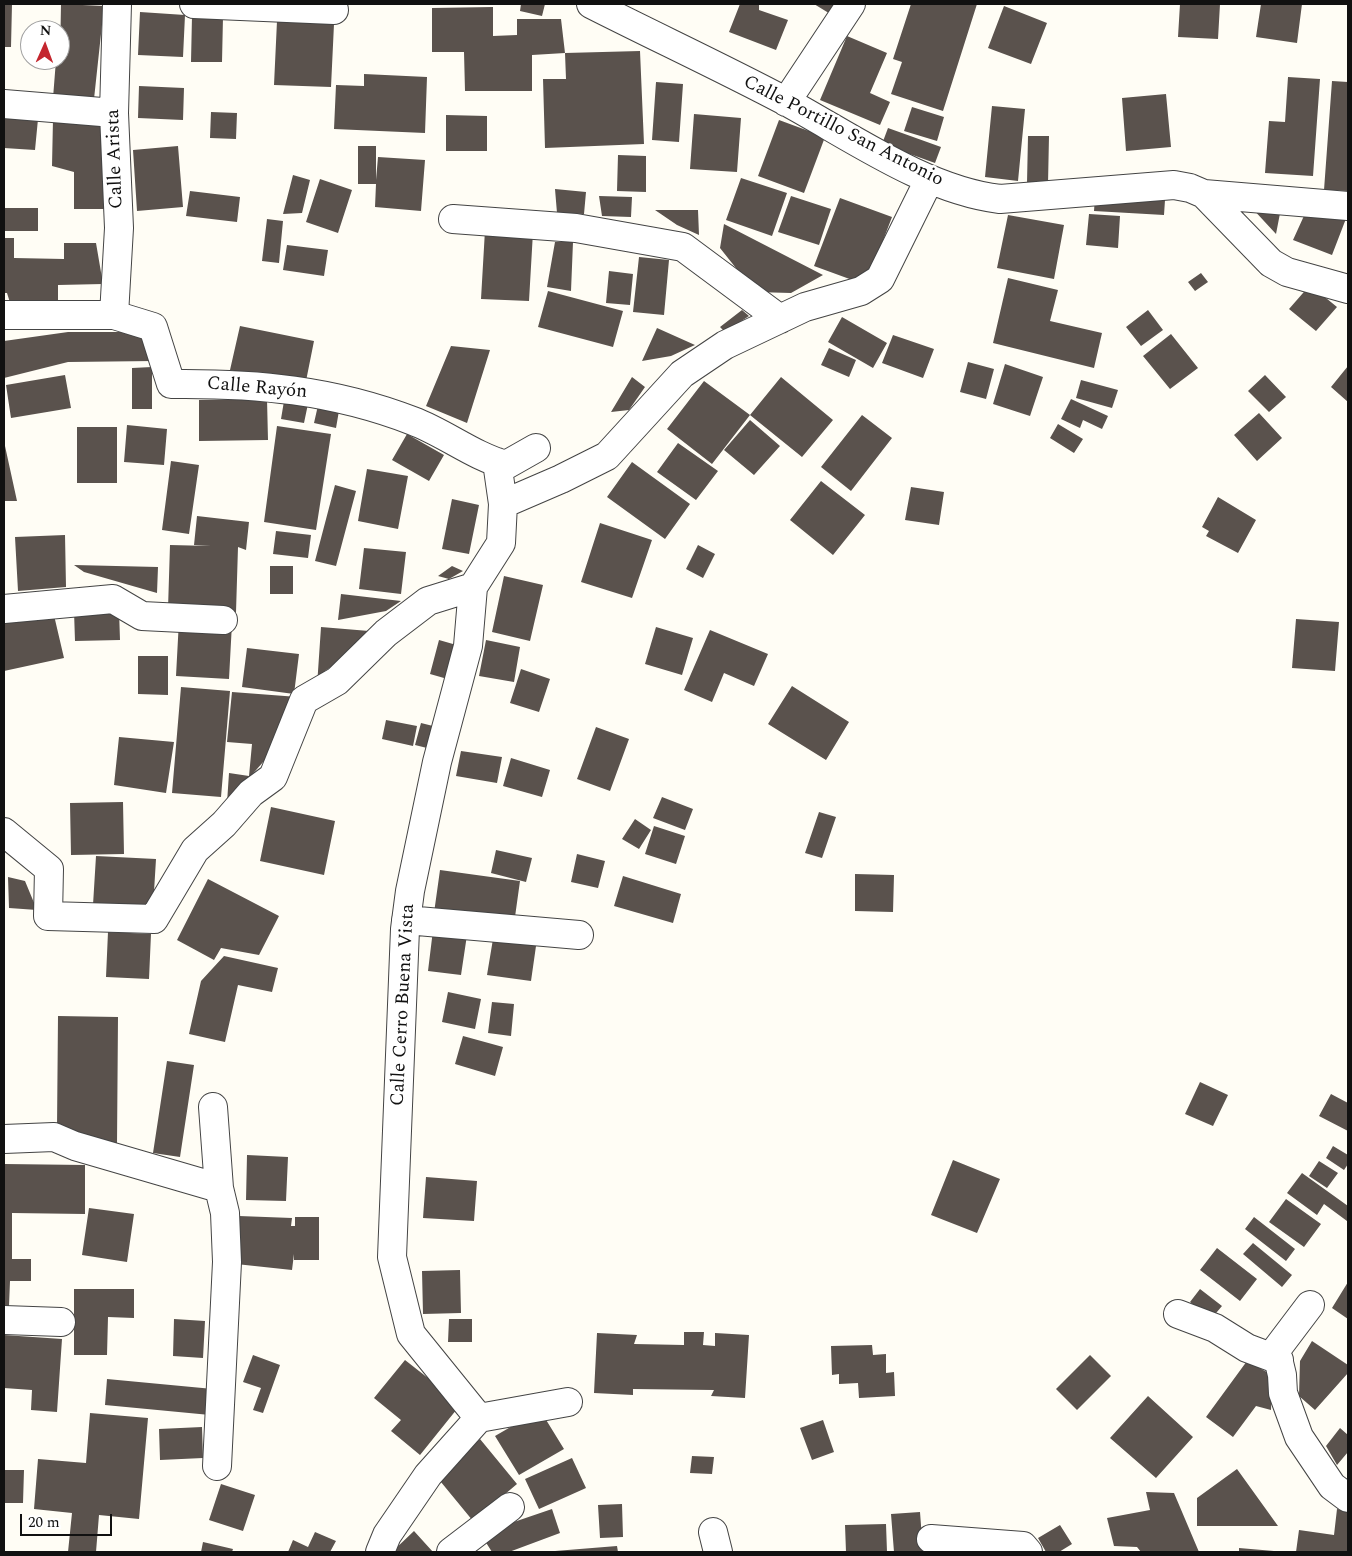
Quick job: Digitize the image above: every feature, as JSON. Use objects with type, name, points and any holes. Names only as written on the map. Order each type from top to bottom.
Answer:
[{"type":"street","name":"Calle Arista","points":[[114,315],[119,228],[114,113],[117,4]]},
{"type":"street","points":[[194,4],[334,10]]},
{"type":"street","name":"Calle Portillo San Antonio","points":[[590,4],[786,102],[929,180],[975,195],[1000,199],[1174,186],[1190,188],[1204,194],[1348,206]]},
{"type":"street","points":[[786,102],[851,4]]},
{"type":"street","points":[[4,104],[114,113]]},
{"type":"street","points":[[503,504],[561,480],[607,456],[682,374],[725,345],[805,307],[862,292],[880,279],[929,180]]},
{"type":"street","points":[[1204,194],[1272,263],[1287,272],[1348,289]]},
{"type":"street","points":[[454,219],[576,228],[683,247],[780,319]]},
{"type":"street","name":"Calle Rayón","points":[[4,315],[114,315],[153,327],[171,384],[263,386],[367,404],[416,422],[489,460],[497,462]]},
{"type":"street","points":[[497,462],[506,465],[536,448]]},
{"type":"street","name":"Calle Cerro Buena Vista","points":[[480,1418],[411,1334],[392,1257],[397,1174],[403,946],[406,920],[437,762],[468,646],[473,587],[501,543],[503,504],[497,462]]},
{"type":"street","points":[[4,832],[50,869],[48,916],[154,919],[195,850],[224,824],[251,793],[273,777],[304,700],[337,681],[386,633],[428,601],[473,587]]},
{"type":"street","points":[[4,608],[113,599],[142,616],[223,620]]},
{"type":"street","points":[[406,920],[580,935]]},
{"type":"street","points":[[214,1107],[219,1188],[225,1213],[227,1262],[217,1466]]},
{"type":"street","points":[[4,1139],[54,1137],[75,1146],[219,1188]]},
{"type":"street","points":[[1310,1305],[1276,1350],[1279,1360],[1282,1393],[1299,1436],[1332,1486],[1348,1498]]},
{"type":"street","points":[[1178,1314],[1215,1328],[1247,1348],[1279,1360]]},
{"type":"street","points":[[4,1320],[61,1322]]},
{"type":"street","points":[[380,1552],[387,1535],[428,1475],[480,1418],[568,1402]]},
{"type":"street","points":[[451,1552],[510,1507]]},
{"type":"street","points":[[931,1538],[1023,1546],[1028,1552]]},
{"type":"building","points":[[4,4],[12,4],[11,47],[4,47]]},
{"type":"building","points":[[61,4],[104,6],[94,99],[53,98],[55,70],[70,70],[70,20],[61,20]]},
{"type":"building","points":[[521,4],[545,4],[542,16],[520,11]]},
{"type":"building","points":[[740,4],[759,4],[759,10],[788,20],[776,50],[729,32]]},
{"type":"building","points":[[814,4],[839,4],[832,15]]},
{"type":"building","points":[[911,4],[977,4],[943,111],[891,94],[902,62],[893,59]]},
{"type":"building","points":[[1180,4],[1220,4],[1218,39],[1178,37]]},
{"type":"building","points":[[1261,4],[1302,4],[1297,43],[1256,37]]},
{"type":"building","points":[[1004,6],[1047,23],[1031,64],[988,48]]},
{"type":"building","points":[[493,7],[493,36],[517,35],[517,19],[561,19],[565,53],[532,55],[532,91],[465,91],[464,52],[432,52],[432,8]]},
{"type":"building","points":[[140,12],[185,15],[183,57],[138,55]]},
{"type":"building","points":[[192,16],[223,17],[222,62],[191,62]]},
{"type":"building","points":[[277,21],[334,24],[331,87],[274,85]]},
{"type":"building","points":[[847,36],[887,53],[870,93],[890,102],[880,125],[820,100]]},
{"type":"building","points":[[640,51],[644,144],[545,148],[543,79],[566,79],[565,53]]},
{"type":"building","points":[[364,74],[427,77],[425,133],[334,129],[336,85],[364,86]]},
{"type":"building","points":[[1288,77],[1320,79],[1313,176],[1265,173],[1269,121],[1285,122]]},
{"type":"building","points":[[1332,81],[1348,82],[1348,191],[1324,190]]},
{"type":"building","points":[[656,82],[683,84],[679,142],[652,140]]},
{"type":"building","points":[[139,86],[184,88],[183,120],[138,118]]},
{"type":"building","points":[[1166,94],[1171,147],[1126,151],[1122,98]]},
{"type":"building","points":[[992,106],[1025,109],[1018,181],[985,177]]},
{"type":"building","points":[[912,107],[944,117],[937,141],[904,131]]},
{"type":"building","points":[[211,112],[237,113],[236,139],[210,138]]},
{"type":"building","points":[[694,114],[741,118],[737,172],[690,169]]},
{"type":"building","points":[[446,115],[487,116],[487,151],[446,151]]},
{"type":"building","points":[[4,116],[38,119],[35,150],[4,148]]},
{"type":"building","points":[[53,119],[108,120],[107,209],[74,209],[74,172],[52,166]]},
{"type":"building","points":[[779,120],[825,137],[804,193],[758,176]]},
{"type":"building","points":[[888,128],[941,147],[935,163],[882,144]]},
{"type":"building","points":[[1028,136],[1049,136],[1048,184],[1027,183]]},
{"type":"building","points":[[178,146],[183,207],[137,211],[133,150]]},
{"type":"building","points":[[358,146],[376,146],[376,180],[378,157],[425,160],[421,211],[375,207],[376,184],[358,184]]},
{"type":"building","points":[[618,155],[646,156],[646,192],[617,191]]},
{"type":"building","points":[[293,175],[310,180],[302,213],[283,214]]},
{"type":"building","points":[[741,178],[787,193],[772,236],[726,220]]},
{"type":"building","points":[[320,179],[352,190],[338,233],[306,222]]},
{"type":"building","points":[[555,189],[586,192],[584,214],[557,213]]},
{"type":"building","points":[[190,191],[240,197],[237,222],[186,216]]},
{"type":"building","points":[[599,196],[632,197],[631,217],[602,216]]},
{"type":"building","points":[[791,196],[831,209],[819,245],[778,232]]},
{"type":"building","points":[[1095,197],[1165,200],[1164,215],[1094,211]]},
{"type":"building","points":[[840,198],[892,217],[866,285],[814,266]]},
{"type":"building","points":[[1282,203],[1276,234],[1251,207]]},
{"type":"building","points":[[1308,207],[1347,216],[1332,255],[1293,240]]},
{"type":"building","points":[[5,208],[38,208],[38,231],[4,231]]},
{"type":"building","points":[[655,210],[698,210],[699,235],[677,225]]},
{"type":"building","points":[[1089,214],[1120,216],[1118,248],[1086,245]]},
{"type":"building","points":[[1008,215],[1064,225],[1054,279],[997,268]]},
{"type":"building","points":[[267,219],[283,221],[279,263],[262,261]]},
{"type":"building","points":[[724,224],[823,275],[791,293],[755,292],[720,248]]},
{"type":"building","points":[[485,230],[533,232],[529,301],[481,299]]},
{"type":"building","points":[[4,238],[14,238],[14,258],[64,259],[64,243],[96,243],[103,284],[58,285],[58,309],[12,309],[7,293],[4,293]]},
{"type":"building","points":[[555,242],[573,242],[571,291],[547,287]]},
{"type":"building","points":[[287,245],[328,250],[324,276],[283,270]]},
{"type":"building","points":[[639,257],[669,260],[664,315],[633,312]]},
{"type":"building","points":[[609,271],[633,274],[630,305],[606,303]]},
{"type":"building","points":[[1201,273],[1208,282],[1195,291],[1188,282]]},
{"type":"building","points":[[1008,278],[1058,290],[1050,321],[1102,333],[1094,368],[993,343]]},
{"type":"building","points":[[1310,285],[1337,307],[1316,331],[1289,309]]},
{"type":"building","points":[[548,291],[623,311],[613,347],[538,327]]},
{"type":"building","points":[[742,310],[749,316],[725,332],[720,327]]},
{"type":"building","points":[[1148,310],[1163,330],[1141,346],[1126,327]]},
{"type":"building","points":[[842,317],[887,343],[873,368],[828,342]]},
{"type":"building","points":[[240,326],[314,341],[305,386],[230,370]]},
{"type":"building","points":[[657,328],[695,345],[671,356],[642,361]]},
{"type":"building","points":[[68,332],[144,332],[154,361],[68,362],[4,378],[4,341]]},
{"type":"building","points":[[1171,334],[1198,368],[1170,389],[1143,356]]},
{"type":"building","points":[[893,335],[934,349],[923,378],[882,363]]},
{"type":"building","points":[[451,346],[490,350],[467,423],[426,406]]},
{"type":"building","points":[[829,348],[856,360],[849,377],[821,365]]},
{"type":"building","points":[[968,362],[994,369],[986,399],[960,392]]},
{"type":"building","points":[[1005,364],[1043,377],[1030,416],[993,404]]},
{"type":"building","points":[[1348,366],[1348,402],[1331,387]]},
{"type":"building","points":[[152,367],[152,409],[132,409],[132,368]]},
{"type":"building","points":[[65,375],[71,408],[11,418],[6,385]]},
{"type":"building","points":[[1265,375],[1286,397],[1269,412],[1248,391]]},
{"type":"building","points":[[632,377],[645,387],[629,410],[611,412]]},
{"type":"building","points":[[781,377],[833,420],[802,457],[750,415]]},
{"type":"building","points":[[1081,380],[1118,390],[1112,408],[1076,398]]},
{"type":"building","points":[[704,381],[750,415],[712,464],[667,429]]},
{"type":"building","points":[[285,395],[309,399],[304,423],[281,419]]},
{"type":"building","points":[[267,399],[268,440],[199,441],[199,400]]},
{"type":"building","points":[[1071,399],[1108,416],[1102,429],[1083,420],[1080,428],[1061,419]]},
{"type":"building","points":[[319,401],[340,405],[336,428],[314,423]]},
{"type":"building","points":[[1259,413],[1282,438],[1257,461],[1234,435]]},
{"type":"building","points":[[862,415],[892,438],[851,491],[821,467]]},
{"type":"building","points":[[750,420],[780,446],[754,475],[724,450]]},
{"type":"building","points":[[1058,424],[1083,439],[1074,453],[1050,438]]},
{"type":"building","points":[[127,425],[167,429],[164,465],[124,462]]},
{"type":"building","points":[[277,426],[331,434],[316,530],[264,522]]},
{"type":"building","points":[[77,427],[117,427],[117,483],[77,483]]},
{"type":"building","points":[[407,434],[444,455],[429,481],[392,460]]},
{"type":"building","points":[[678,443],[718,471],[696,500],[657,472]]},
{"type":"building","points":[[5,446],[17,501],[4,501]]},
{"type":"building","points":[[171,461],[199,465],[189,534],[162,530]]},
{"type":"building","points":[[632,462],[690,504],[665,539],[607,497]]},
{"type":"building","points":[[367,469],[408,476],[398,529],[358,521]]},
{"type":"building","points":[[821,481],[865,515],[833,555],[790,520]]},
{"type":"building","points":[[335,485],[356,491],[336,566],[315,561]]},
{"type":"building","points":[[911,487],[944,492],[939,525],[905,520]]},
{"type":"building","points":[[1218,497],[1256,520],[1238,553],[1206,536],[1209,531],[1202,527]]},
{"type":"building","points":[[452,499],[479,505],[469,554],[442,549]]},
{"type":"building","points":[[197,516],[249,522],[246,550],[238,547],[236,612],[168,609],[170,545],[211,546],[194,545]]},
{"type":"building","points":[[600,523],[652,540],[632,598],[581,582]]},
{"type":"building","points":[[276,531],[311,535],[308,558],[273,554]]},
{"type":"building","points":[[65,535],[66,587],[18,591],[15,537]]},
{"type":"building","points":[[698,545],[715,554],[703,578],[686,569]]},
{"type":"building","points":[[364,548],[406,552],[401,594],[359,589]]},
{"type":"building","points":[[74,565],[158,567],[157,593],[84,572]]},
{"type":"building","points":[[270,566],[293,566],[293,594],[270,594]]},
{"type":"building","points":[[452,566],[463,571],[449,579],[438,576]]},
{"type":"building","points":[[504,576],[543,585],[530,641],[492,632]]},
{"type":"building","points":[[341,594],[401,601],[386,611],[338,620]]},
{"type":"building","points":[[119,610],[120,640],[75,641],[74,611]]},
{"type":"building","points":[[53,611],[64,658],[4,671],[4,619]]},
{"type":"building","points":[[1296,619],[1339,622],[1335,671],[1292,668]]},
{"type":"building","points":[[179,620],[232,623],[229,679],[176,676]]},
{"type":"building","points":[[321,627],[381,632],[325,671],[317,686]]},
{"type":"building","points":[[656,627],[693,638],[682,675],[645,664]]},
{"type":"building","points":[[710,630],[768,654],[754,686],[724,673],[712,702],[684,690]]},
{"type":"building","points":[[439,640],[460,646],[451,680],[430,674]]},
{"type":"building","points":[[486,640],[520,647],[514,682],[479,676]]},
{"type":"building","points":[[247,648],[299,654],[294,694],[242,687]]},
{"type":"building","points":[[138,656],[168,656],[168,695],[138,694]]},
{"type":"building","points":[[521,669],[550,679],[539,712],[510,703]]},
{"type":"building","points":[[792,686],[849,722],[826,760],[768,724]]},
{"type":"building","points":[[181,687],[230,691],[221,797],[172,793]]},
{"type":"building","points":[[232,692],[298,697],[264,761],[227,803],[229,773],[249,776],[252,744],[227,742]]},
{"type":"building","points":[[386,720],[417,726],[413,746],[382,739]]},
{"type":"building","points":[[421,723],[441,728],[435,750],[415,745]]},
{"type":"building","points":[[596,727],[629,739],[610,791],[577,779]]},
{"type":"building","points":[[119,737],[174,742],[166,793],[114,785]]},
{"type":"building","points":[[461,751],[502,757],[497,783],[456,776]]},
{"type":"building","points":[[511,758],[550,770],[542,797],[503,786]]},
{"type":"building","points":[[662,797],[693,809],[685,830],[653,818]]},
{"type":"building","points":[[123,802],[124,854],[71,855],[70,803]]},
{"type":"building","points":[[271,807],[335,821],[324,875],[260,861]]},
{"type":"building","points":[[819,812],[836,817],[822,858],[805,853]]},
{"type":"building","points":[[635,819],[651,830],[639,849],[622,839]]},
{"type":"building","points":[[654,826],[685,836],[676,864],[645,854]]},
{"type":"building","points":[[496,850],[532,858],[526,882],[491,873]]},
{"type":"building","points":[[577,854],[605,861],[598,888],[571,882]]},
{"type":"building","points":[[96,856],[156,859],[153,908],[93,905]]},
{"type":"building","points":[[440,870],[520,881],[514,924],[434,913]]},
{"type":"building","points":[[855,874],[894,875],[893,912],[855,911]]},
{"type":"building","points":[[623,876],[681,894],[673,923],[614,906]]},
{"type":"building","points":[[8,877],[25,881],[37,910],[9,908]]},
{"type":"building","points":[[208,879],[279,916],[259,955],[221,948],[214,960],[177,940]]},
{"type":"building","points":[[433,930],[467,935],[461,975],[428,971]]},
{"type":"building","points":[[108,932],[151,934],[149,979],[106,977]]},
{"type":"building","points":[[494,933],[537,939],[531,981],[487,975]]},
{"type":"building","points":[[224,956],[278,968],[272,992],[238,985],[225,1042],[189,1034],[201,981]]},
{"type":"building","points":[[448,992],[481,999],[475,1029],[442,1022]]},
{"type":"building","points":[[492,1002],[514,1004],[511,1036],[488,1033]]},
{"type":"building","points":[[58,1016],[118,1017],[117,1144],[57,1128]]},
{"type":"building","points":[[463,1036],[503,1047],[495,1076],[455,1064]]},
{"type":"building","points":[[167,1061],[194,1065],[180,1157],[153,1153]]},
{"type":"building","points":[[1200,1082],[1228,1095],[1213,1126],[1185,1114]]},
{"type":"building","points":[[1331,1094],[1348,1103],[1348,1131],[1319,1116]]},
{"type":"building","points":[[1333,1146],[1348,1155],[1348,1164],[1344,1170],[1326,1158]]},
{"type":"building","points":[[247,1155],[288,1157],[286,1201],[246,1200]]},
{"type":"building","points":[[953,1160],[1000,1179],[977,1233],[931,1215]]},
{"type":"building","points":[[1319,1161],[1338,1173],[1327,1188],[1309,1176]]},
{"type":"building","points":[[4,1164],[85,1165],[85,1214],[12,1213],[12,1259],[31,1259],[31,1281],[10,1281],[9,1306],[4,1306]]},
{"type":"building","points":[[1302,1173],[1348,1206],[1347,1221],[1324,1204],[1317,1215],[1287,1193]]},
{"type":"building","points":[[426,1177],[477,1181],[474,1221],[423,1218]]},
{"type":"building","points":[[1286,1199],[1321,1224],[1304,1247],[1269,1222]]},
{"type":"building","points":[[89,1208],[134,1214],[127,1262],[82,1255]]},
{"type":"building","points":[[239,1216],[292,1218],[291,1226],[295,1226],[295,1217],[319,1217],[319,1260],[294,1260],[294,1254],[292,1270],[236,1264]]},
{"type":"building","points":[[1254,1217],[1295,1249],[1286,1261],[1245,1229]]},
{"type":"building","points":[[1253,1243],[1292,1275],[1282,1287],[1243,1254]]},
{"type":"building","points":[[1217,1248],[1257,1279],[1240,1301],[1200,1270]]},
{"type":"building","points":[[460,1270],[461,1313],[423,1314],[422,1271]]},
{"type":"building","points":[[1348,1282],[1348,1319],[1332,1308]]},
{"type":"building","points":[[74,1289],[134,1289],[134,1318],[108,1317],[107,1355],[74,1355]]},
{"type":"building","points":[[1200,1289],[1222,1306],[1211,1319],[1190,1302]]},
{"type":"building","points":[[174,1319],[205,1321],[203,1358],[173,1356]]},
{"type":"building","points":[[449,1319],[472,1319],[472,1342],[448,1342]]},
{"type":"building","points":[[684,1332],[704,1332],[703,1345],[715,1346],[715,1333],[749,1335],[745,1398],[711,1396],[714,1390],[633,1389],[633,1395],[594,1393],[597,1333],[637,1335],[634,1344],[684,1345]]},
{"type":"building","points":[[4,1335],[62,1339],[57,1412],[31,1410],[32,1390],[4,1388]]},
{"type":"building","points":[[1312,1341],[1348,1365],[1348,1373],[1315,1410],[1299,1396],[1300,1361]]},
{"type":"building","points":[[872,1345],[873,1355],[886,1354],[886,1373],[894,1372],[895,1396],[859,1398],[858,1383],[839,1384],[839,1374],[832,1375],[831,1346]]},
{"type":"building","points":[[253,1355],[280,1365],[263,1413],[253,1410],[261,1388],[243,1382]]},
{"type":"building","points":[[1090,1355],[1111,1376],[1077,1410],[1056,1389]]},
{"type":"building","points":[[405,1360],[461,1404],[420,1455],[391,1431],[401,1420],[374,1398]]},
{"type":"building","points":[[1247,1361],[1272,1375],[1271,1410],[1256,1406],[1233,1437],[1206,1417]]},
{"type":"building","points":[[107,1379],[213,1389],[210,1415],[105,1405]]},
{"type":"building","points":[[1148,1396],[1193,1437],[1156,1478],[1110,1438]]},
{"type":"building","points":[[540,1410],[564,1449],[519,1475],[495,1436]]},
{"type":"building","points":[[90,1413],[148,1418],[139,1519],[99,1515],[96,1552],[68,1552],[72,1513],[34,1509],[38,1459],[86,1463]]},
{"type":"building","points":[[823,1420],[834,1452],[812,1460],[800,1428]]},
{"type":"building","points":[[202,1427],[203,1458],[160,1460],[159,1429]]},
{"type":"building","points":[[1340,1428],[1348,1435],[1348,1452],[1337,1465],[1326,1446]]},
{"type":"building","points":[[480,1439],[517,1484],[473,1521],[436,1476]]},
{"type":"building","points":[[692,1456],[714,1457],[712,1474],[690,1473]]},
{"type":"building","points":[[572,1458],[586,1488],[539,1509],[525,1479]]},
{"type":"building","points":[[1237,1469],[1278,1526],[1197,1526],[1197,1498]]},
{"type":"building","points":[[4,1470],[24,1470],[23,1503],[4,1503]]},
{"type":"building","points":[[221,1484],[255,1495],[243,1531],[209,1520]]},
{"type":"building","points":[[1146,1492],[1174,1493],[1199,1552],[1141,1552],[1137,1547],[1114,1546],[1107,1518],[1150,1510]]},
{"type":"building","points":[[622,1504],[623,1537],[600,1538],[598,1505]]},
{"type":"building","points":[[552,1509],[560,1533],[509,1552],[492,1552],[485,1541],[508,1524]]},
{"type":"building","points":[[1337,1509],[1348,1511],[1348,1552],[1296,1552],[1299,1530],[1334,1535]]},
{"type":"building","points":[[920,1512],[923,1552],[894,1552],[891,1514]]},
{"type":"building","points":[[886,1524],[887,1552],[846,1552],[845,1525]]},
{"type":"building","points":[[1060,1525],[1072,1544],[1059,1552],[1046,1552],[1038,1538]]},
{"type":"building","points":[[414,1531],[433,1552],[393,1551]]},
{"type":"building","points":[[315,1532],[336,1541],[330,1552],[288,1552],[293,1540],[308,1547]]},
{"type":"building","points":[[203,1542],[233,1549],[232,1552],[201,1552]]},
{"type":"building","points":[[617,1546],[618,1552],[555,1552],[555,1551]]},
{"type":"building","points":[[1239,1548],[1274,1551],[1274,1552],[1239,1552]]}]
